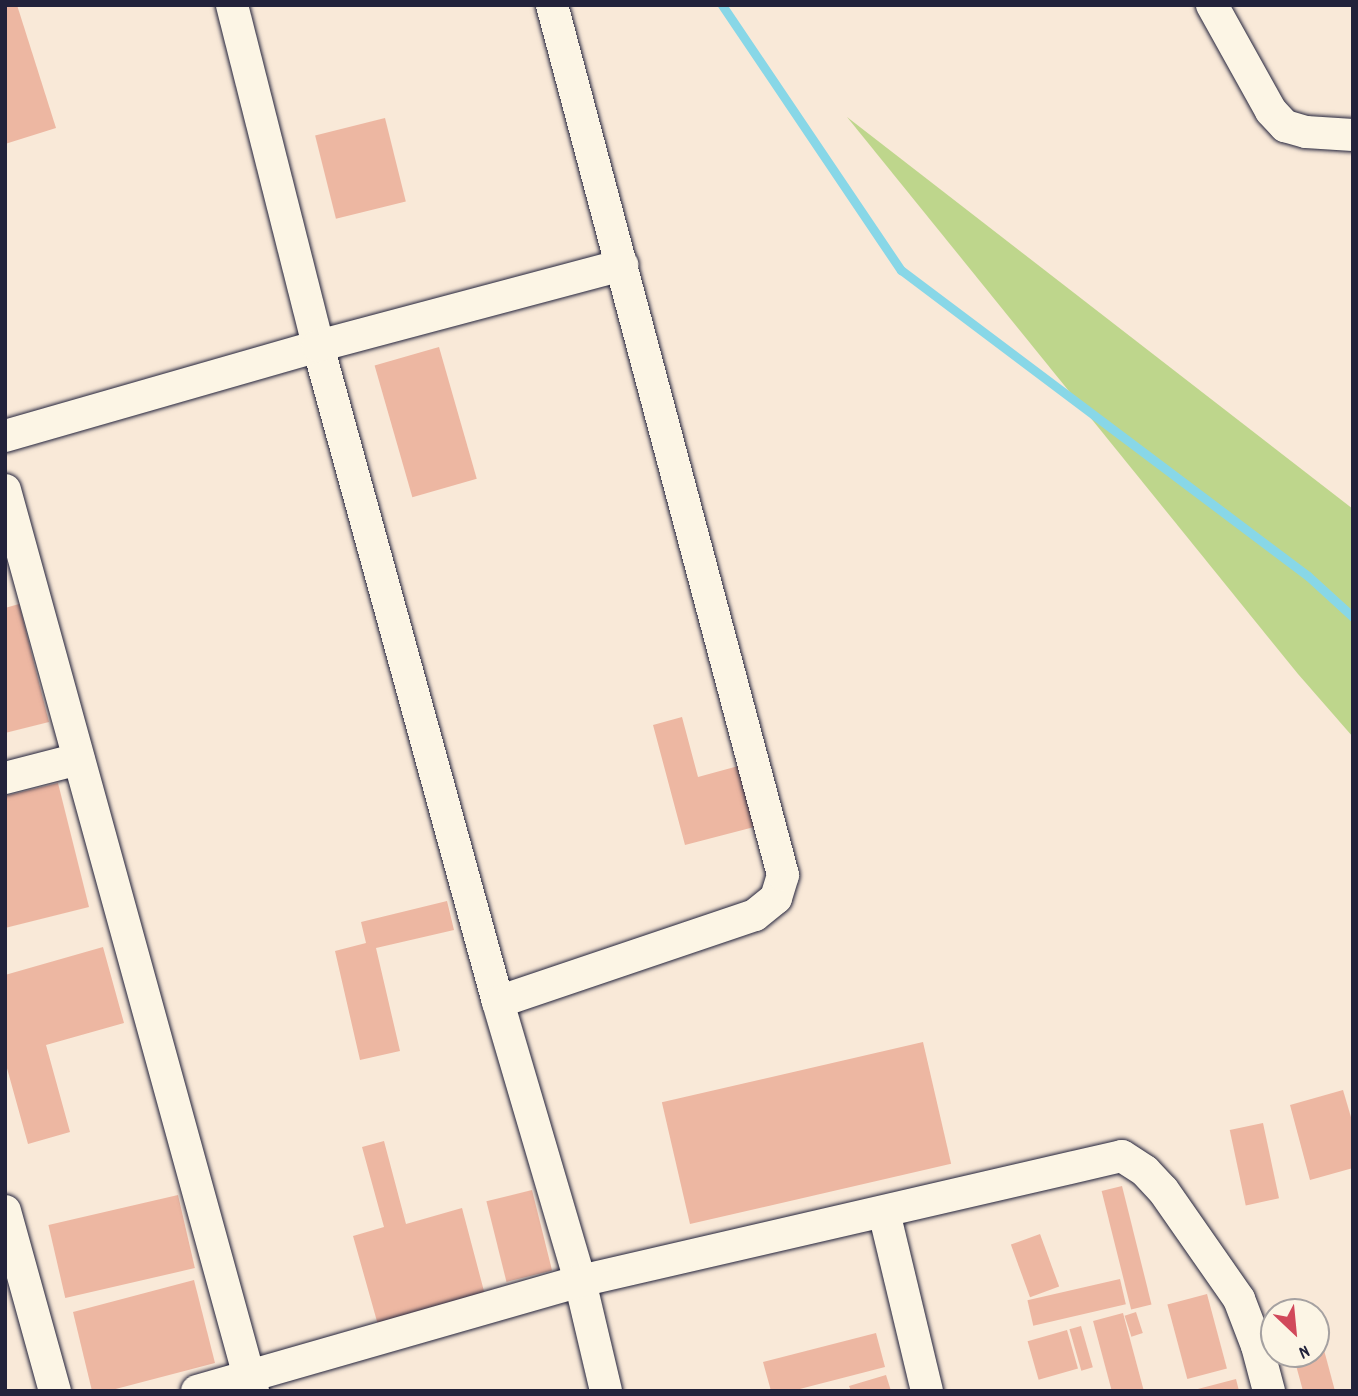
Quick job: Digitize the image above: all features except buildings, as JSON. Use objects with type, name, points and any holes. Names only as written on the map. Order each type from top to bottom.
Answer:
[{"type":"street","points":[[232,5],[318,346],[498,1002],[580,1281],[606,1391]]},
{"type":"street","points":[[498,1002],[755,915],[776,898],[783,876],[552,5]]},
{"type":"street","points":[[1212,5],[1271,111],[1285,126],[1306,132],[1353,135]]},
{"type":"street","points":[[5,436],[318,346],[622,265]]},
{"type":"street","points":[[5,490],[251,1384]]},
{"type":"street","points":[[5,778],[79,759]]},
{"type":"street","points":[[197,1391],[251,1384],[580,1281],[1122,1156],[1145,1171],[1163,1190],[1238,1299],[1257,1346],[1269,1391]]},
{"type":"street","points":[[5,1211],[55,1391]]},
{"type":"street","points":[[884,1212],[927,1391]]},
{"type":"green space","points":[[847,117],[1353,509],[1353,737],[1298,674]]},
{"type":"waterway","points":[[722,5],[901,270],[1308,576],[1353,617]]}]
